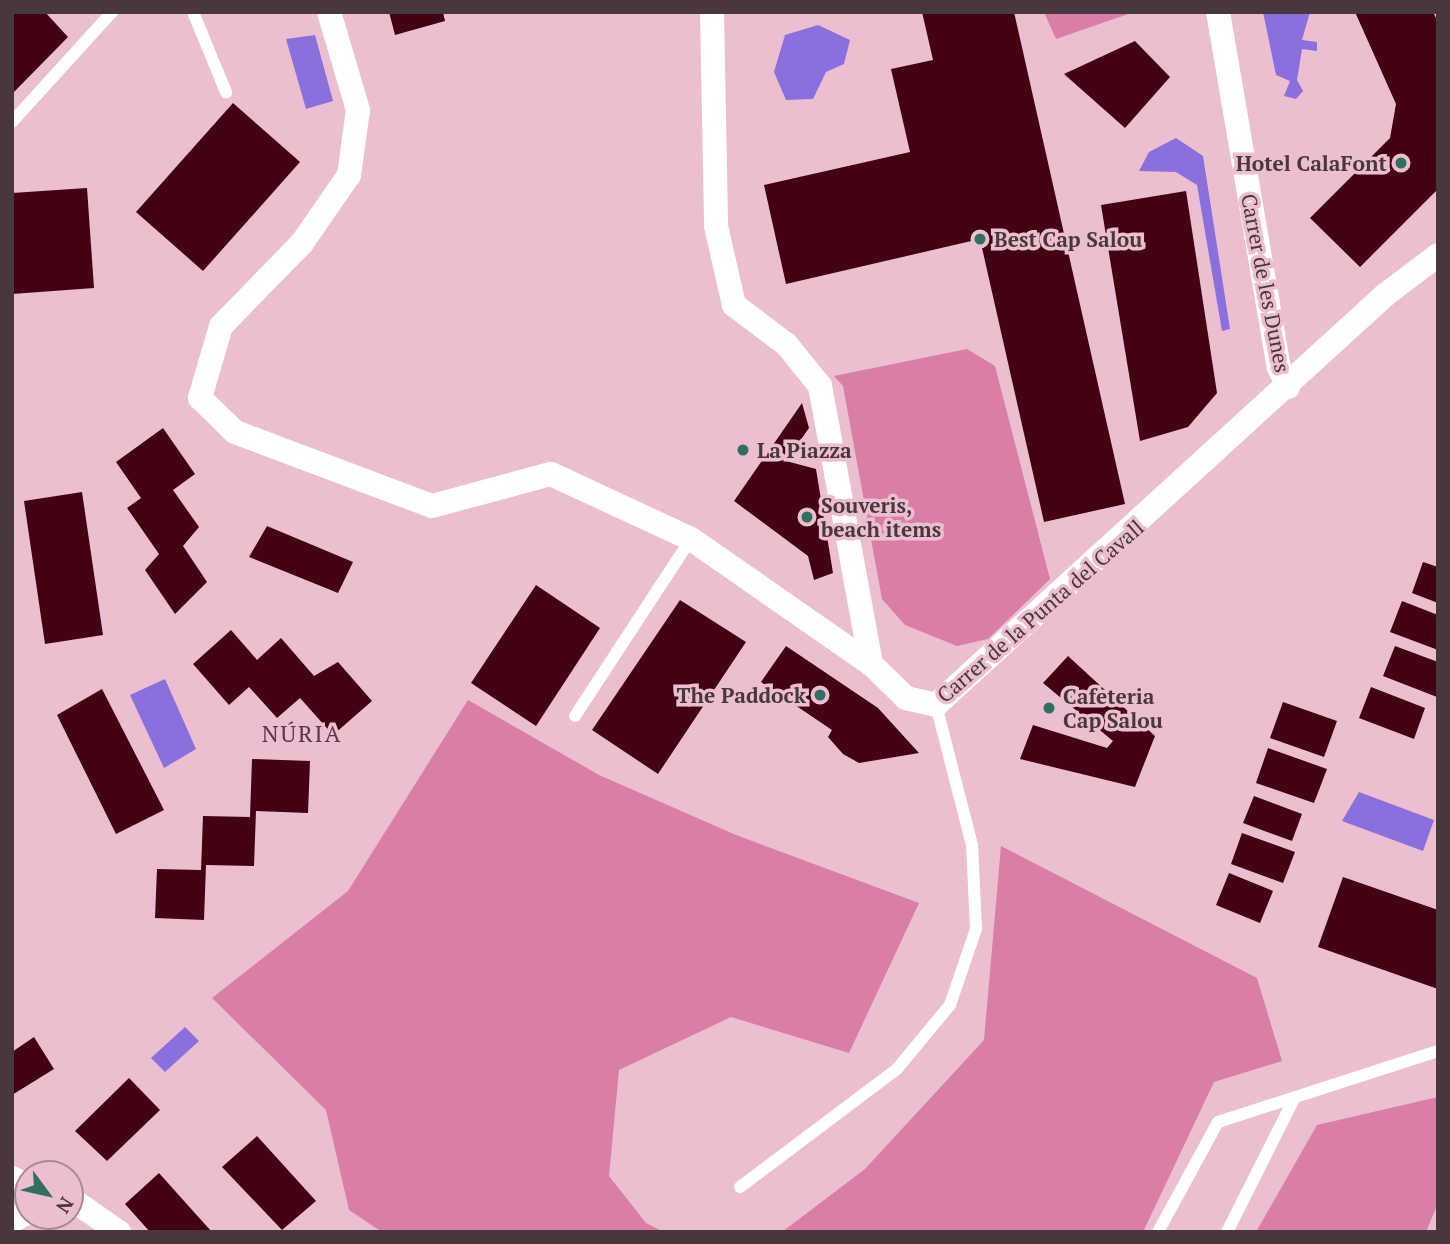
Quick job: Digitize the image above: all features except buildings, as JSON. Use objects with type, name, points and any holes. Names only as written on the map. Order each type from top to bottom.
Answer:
[{"type":"street","name":"Carrer de la Punta del Cavall","points":[[329,12],[358,110],[349,175],[302,243],[220,326],[200,398],[235,432],[432,506],[551,474],[691,539],[871,664],[906,698],[936,705],[1438,255]]},
{"type":"street","points":[[712,12],[716,226],[734,305],[787,345],[820,386],[871,664]]},
{"type":"street","name":"Carrer de les Dunes","points":[[1217,12],[1279,367],[1288,387]]},
{"type":"street","points":[[84,1208],[119,1232]]},
{"type":"lane","points":[[12,122],[112,12]]},
{"type":"lane","points":[[193,12],[226,92]]},
{"type":"lane","points":[[575,716],[691,539]]},
{"type":"lane","points":[[740,1187],[897,1069],[950,1005],[976,929],[972,845],[936,705]]},
{"type":"lane","points":[[1158,1232],[1218,1122],[1438,1051]]},
{"type":"lane","points":[[1227,1232],[1295,1097]]},
{"type":"shaded area","points":[[1044,12],[1134,12],[1056,39]]},
{"type":"shaded area","points":[[1263,12],[1310,12],[1302,40],[1317,42],[1317,51],[1302,49],[1297,80],[1303,91],[1296,99],[1284,96],[1290,81],[1276,75]]},
{"type":"shaded area","points":[[818,25],[850,40],[844,64],[826,72],[813,99],[786,100],[774,72],[785,35]]},
{"type":"shaded area","points":[[315,35],[333,101],[306,109],[286,39]]},
{"type":"shaded area","points":[[1176,138],[1203,156],[1230,329],[1222,331],[1197,185],[1176,172],[1139,171],[1149,152]]},
{"type":"shaded area","points":[[967,349],[995,366],[1050,579],[988,639],[957,646],[905,625],[882,599],[843,386],[834,376]]},
{"type":"shaded area","points":[[165,679],[196,749],[164,768],[130,695]]},
{"type":"shaded area","points":[[468,700],[599,775],[736,835],[919,903],[849,1053],[731,1017],[619,1070],[609,1176],[646,1223],[664,1232],[382,1232],[349,1210],[326,1110],[212,998],[348,891]]},
{"type":"shaded area","points":[[1359,792],[1434,820],[1423,851],[1342,821]]},
{"type":"shaded area","points":[[1001,846],[1257,978],[1282,1061],[1214,1082],[1143,1232],[782,1232],[865,1169],[984,1040]]},
{"type":"shaded area","points":[[185,1027],[199,1041],[165,1072],[151,1058]]},
{"type":"shaded area","points":[[1438,1097],[1438,1203],[1426,1232],[1256,1232],[1317,1125]]},
{"type":"place","name":"Hotel CalaFont","points":[[1401,163]]},
{"type":"place","name":"Best Cap Salou","points":[[980,239]]},
{"type":"place","name":"La Piazza","points":[[743,450]]},
{"type":"place","name":"Souveris, beach items","points":[[807,517]]},
{"type":"place","name":"The Paddock","points":[[820,695]]},
{"type":"place","name":"Cafeteria Cap Salou","points":[[1049,708]]},
{"type":"district","name":"NÚRIA","points":[[302,734]]}]
